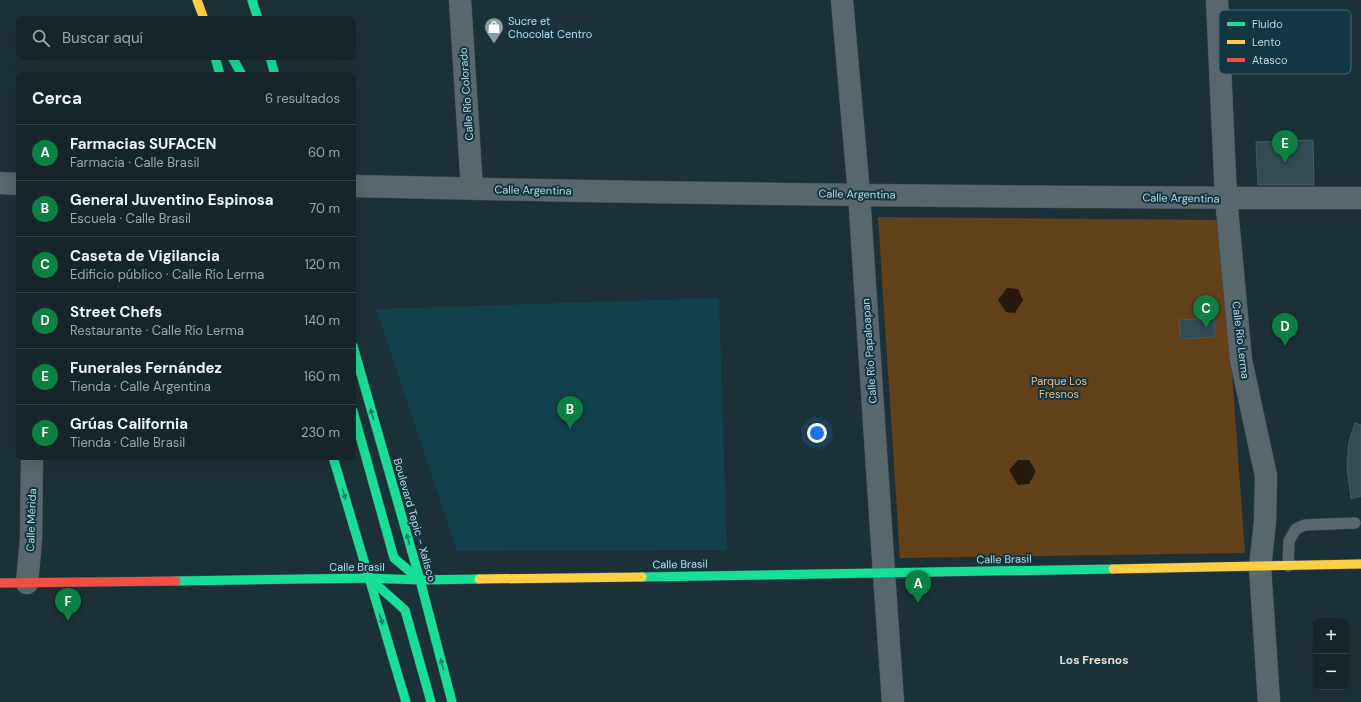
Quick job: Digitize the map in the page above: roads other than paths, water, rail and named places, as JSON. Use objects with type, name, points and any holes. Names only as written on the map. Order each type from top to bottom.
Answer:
[{"type":"main road","points":[[197,0],[203,16]]},
{"type":"main road","points":[[252,0],[257,16]]},
{"type":"main road","points":[[216,60],[219,72]]},
{"type":"main road","points":[[234,60],[240,72]]},
{"type":"main road","points":[[271,60],[274,72]]},
{"type":"main road","name":"Boulevard Tepic - Xalisco","points":[[356,356],[420,580],[452,702]]},
{"type":"main road","points":[[356,422],[394,558],[420,580]]},
{"type":"main road","points":[[334,460],[406,702]]},
{"type":"main road","name":"Calle Brasil","points":[[0,583],[369,578],[420,580],[884,574],[1361,564]]},
{"type":"main road","points":[[369,578],[405,610],[431,702]]},
{"type":"street","name":"Calle Río Colorado","points":[[460,0],[472,189]]},
{"type":"street","name":"Calle Río Papaloapan","points":[[842,0],[858,194],[893,702]]},
{"type":"street","name":"Calle Río Lerma","points":[[1217,0],[1219,44]]},
{"type":"street","name":"Calle Río Lerma","points":[[1220,74],[1226,198],[1241,360],[1266,476],[1266,522],[1260,567],[1269,702]]},
{"type":"street","points":[[0,183],[16,184]]},
{"type":"street","name":"Calle Argentina","points":[[356,186],[858,194],[1361,198]]},
{"type":"street","name":"Calle Mérida","points":[[27,583],[31,539],[32,460]]},
{"type":"lane","points":[[1288,566],[1289,541],[1296,529],[1305,525],[1355,523]]},
{"type":"place","name":"Sucre et Chocolat Centro","points":[[494,44]]},
{"type":"place","name":"Funerales Fernández","points":[[1285,163]]},
{"type":"place","name":"Caseta de Vigilancia","points":[[1206,328]]},
{"type":"place","name":"Street Chefs","points":[[1285,346]]},
{"type":"place","name":"General Juventino Espinosa","points":[[570,429]]},
{"type":"place","name":"Farmacias SUFACEN","points":[[918,603]]},
{"type":"place","name":"Grúas California","points":[[68,621]]},
{"type":"district","name":"Los Fresnos","points":[[1094,660]]},
{"type":"park label","name":"Parque Los Fresnos","points":[[1059,387]]}]
